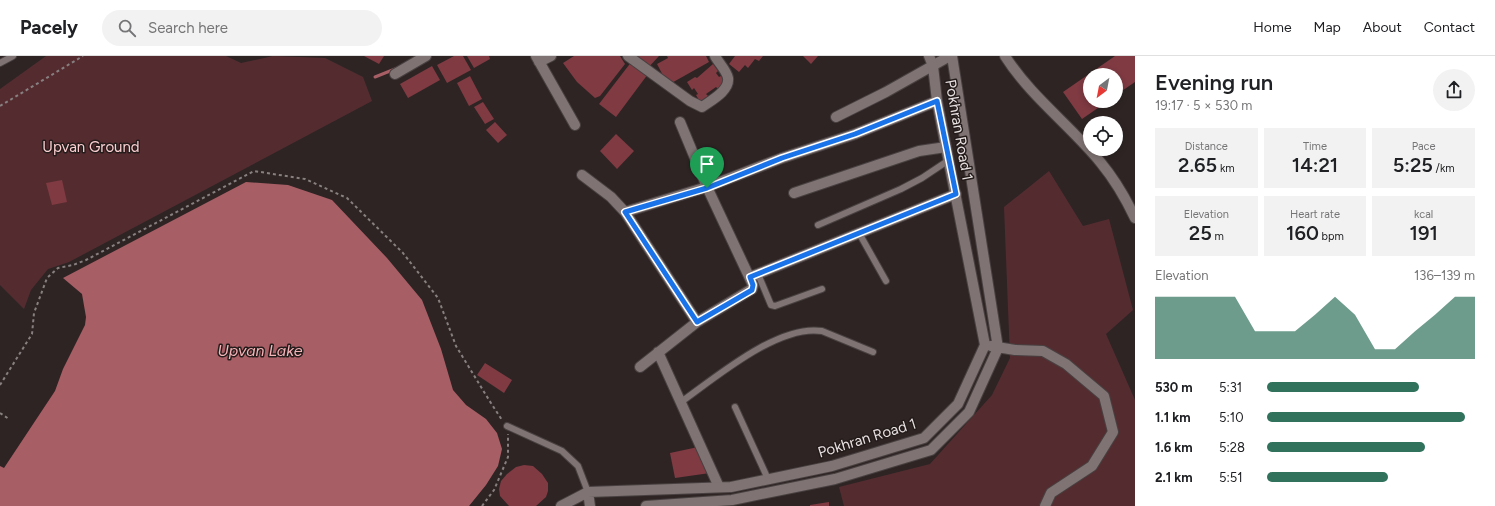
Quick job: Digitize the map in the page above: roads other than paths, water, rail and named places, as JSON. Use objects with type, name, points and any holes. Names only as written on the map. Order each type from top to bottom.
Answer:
[{"type":"street","points":[[395,74],[426,56]]},
{"type":"street","points":[[551,56],[538,59],[575,125]]},
{"type":"street","points":[[628,56],[690,101],[702,107],[720,94],[728,84],[728,77],[715,56]]},
{"type":"street","points":[[836,117],[886,92],[931,61],[951,56]]},
{"type":"street","name":"Pokhran Road 1","points":[[646,506],[732,500],[835,479],[931,450],[969,412],[998,348],[951,56]]},
{"type":"street","points":[[1005,56],[1012,67],[1101,163],[1126,200],[1135,218]]},
{"type":"street","name":"Pokhran Road 1","points":[[561,506],[588,492],[731,487],[832,466],[924,438],[958,404],[985,345],[948,160],[931,61]]},
{"type":"street","points":[[625,212],[707,188],[782,158],[855,134],[937,101]]},
{"type":"street","points":[[640,367],[697,322],[752,290],[753,285],[754,275],[707,188],[680,122]]},
{"type":"street","points":[[794,192],[919,151],[946,147]]},
{"type":"street","points":[[582,175],[611,197],[625,212],[697,322]]},
{"type":"street","points":[[754,275],[956,194]]},
{"type":"street","points":[[985,345],[998,348],[1043,351],[1066,364],[1104,396],[1113,432],[1092,466],[1051,494],[1045,506]]},
{"type":"street","points":[[658,352],[719,487]]},
{"type":"street","points":[[588,492],[590,506]]},
{"type":"lane","points":[[0,63],[13,56]]},
{"type":"lane","points":[[818,225],[901,189],[922,178],[948,160]]},
{"type":"lane","points":[[859,233],[886,281]]},
{"type":"lane","points":[[754,275],[771,305],[775,306],[822,289]]},
{"type":"lane","points":[[681,402],[752,352],[799,332],[815,330],[822,331],[873,352]]},
{"type":"lane","points":[[735,407],[768,479]]},
{"type":"lane","points":[[507,426],[562,451],[578,466],[588,492]]},
{"type":"water","name":"Upvan Lake","points":[[246,182],[288,185],[332,200],[387,258],[422,300],[441,349],[453,390],[466,405],[486,419],[497,433],[502,449],[498,466],[486,485],[469,506],[0,506],[0,466],[4,468],[55,391],[63,369],[85,325],[86,317],[82,294],[63,278]]},
{"type":"waterway","points":[[375,77],[395,69]]},
{"type":"park label","name":"Upvan Ground","points":[[91,147]]}]
